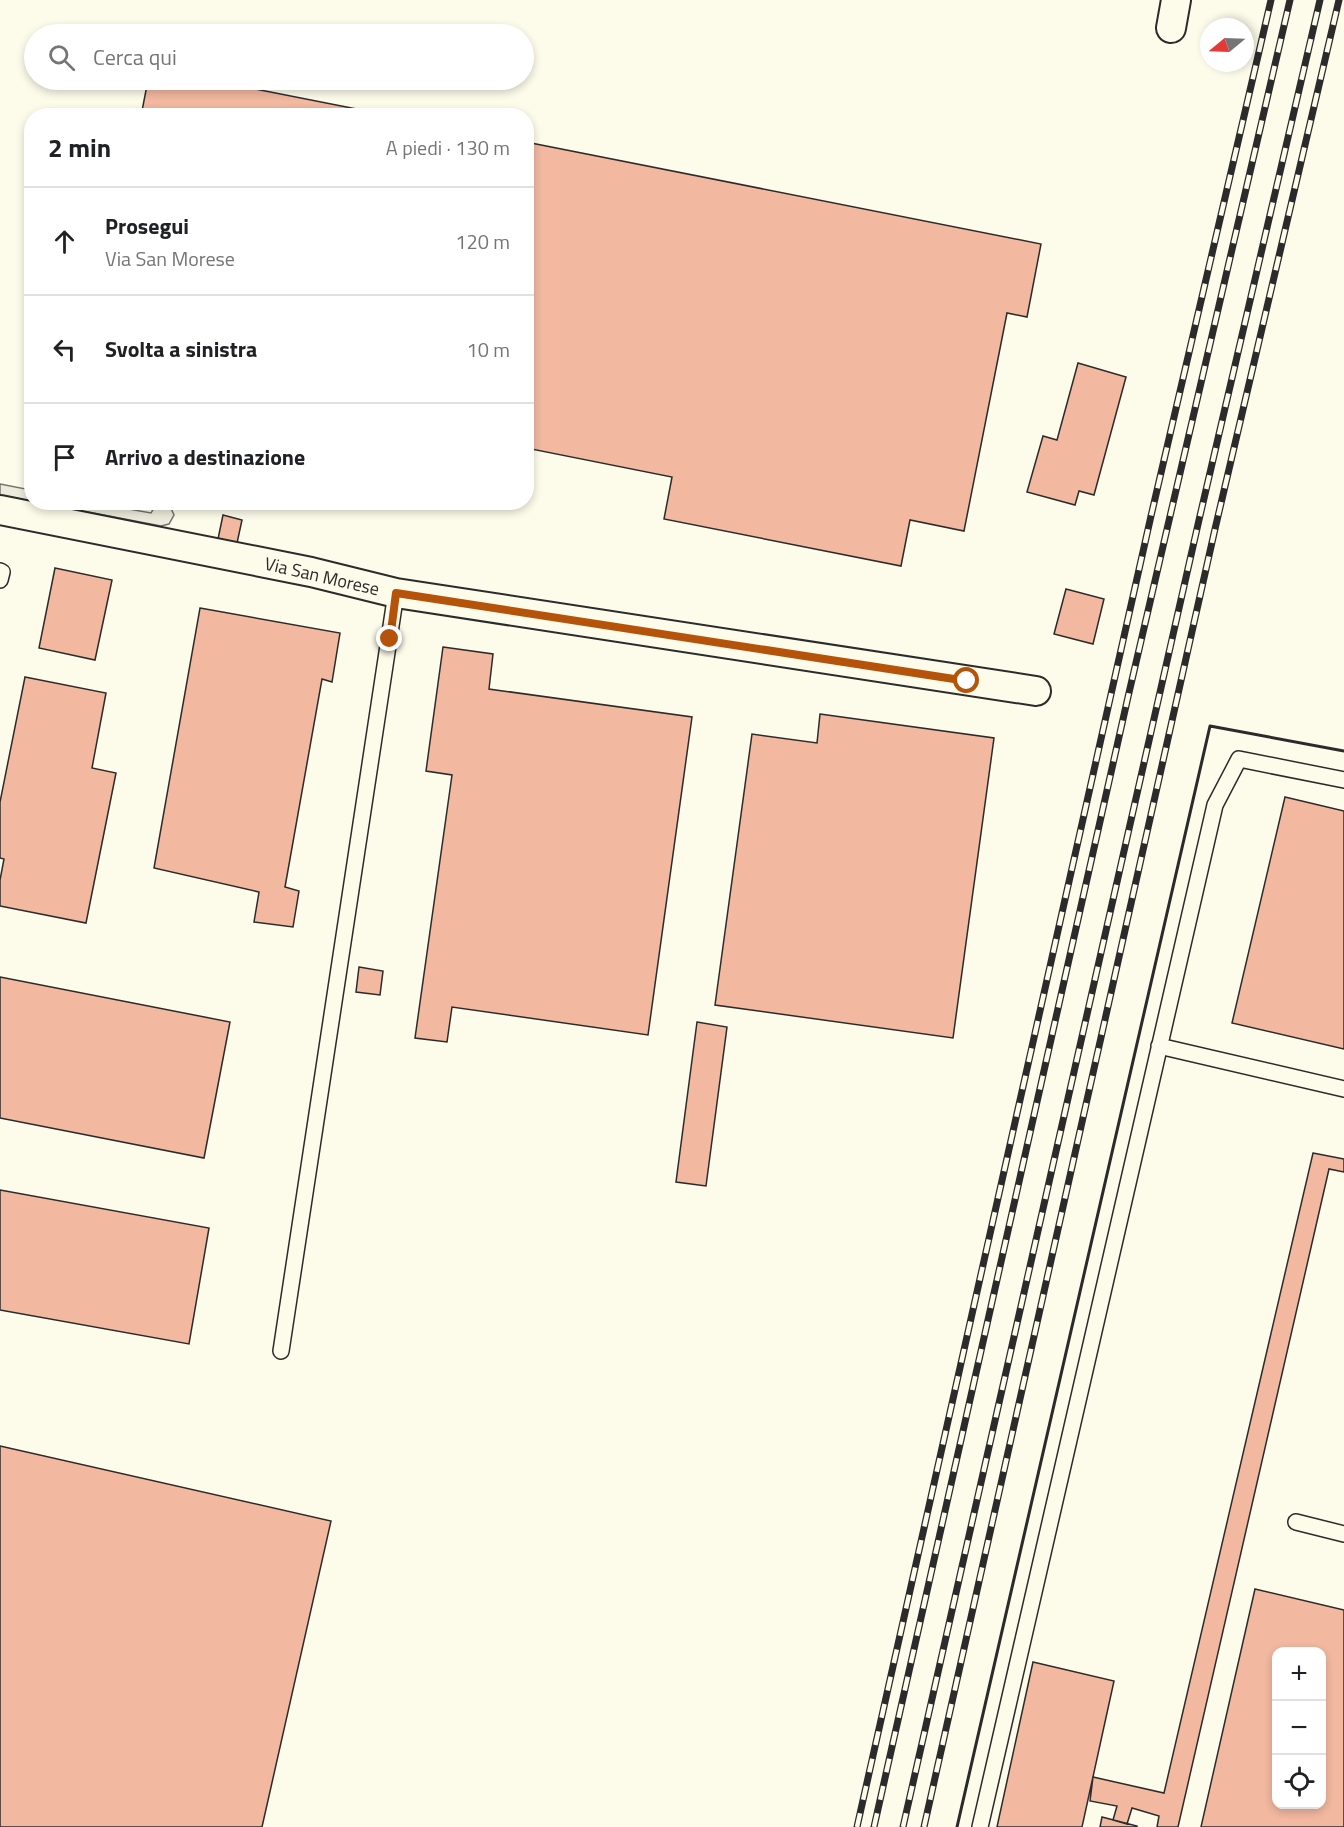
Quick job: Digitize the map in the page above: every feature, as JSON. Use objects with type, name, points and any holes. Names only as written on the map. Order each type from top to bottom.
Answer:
[{"type":"street","points":[[1171,28],[1176,0]]},
{"type":"street","name":"Via San Morese","points":[[0,510],[311,572],[396,593],[1036,691]]},
{"type":"lane","points":[[0,571],[2,572],[0,580]]},
{"type":"lane","points":[[281,1351],[396,593]]},
{"type":"lane","points":[[980,1827],[1215,805],[1239,759],[1344,780]]},
{"type":"lane","points":[[1160,1046],[1344,1089]]},
{"type":"lane","points":[[1296,1522],[1344,1534]]},
{"type":"shaded area","points":[[0,484],[24,489],[24,500],[0,495]]},
{"type":"shaded area","points":[[78,510],[134,510],[151,513],[153,510],[172,510],[174,515],[169,524],[161,526]]},
{"type":"building","points":[[146,90],[261,90],[352,108],[143,108]]},
{"type":"building","points":[[534,144],[1041,244],[1027,317],[1007,313],[964,531],[910,520],[901,566],[664,519],[672,477],[534,450]]},
{"type":"building","points":[[1078,363],[1126,377],[1094,495],[1079,491],[1075,505],[1027,492],[1043,436],[1057,440]]},
{"type":"building","points":[[223,515],[242,520],[237,543],[218,539]]},
{"type":"building","points":[[55,568],[112,580],[95,660],[39,648]]},
{"type":"building","points":[[1066,589],[1104,599],[1093,644],[1054,634]]},
{"type":"building","points":[[200,608],[340,633],[332,682],[322,679],[285,887],[299,891],[293,927],[254,922],[259,892],[154,868]]},
{"type":"building","points":[[443,647],[493,654],[489,689],[692,717],[648,1035],[452,1007],[447,1042],[415,1038],[452,775],[426,771]]},
{"type":"building","points":[[25,677],[106,693],[92,768],[116,773],[86,923],[0,906],[0,880],[4,859],[0,858],[0,802]]},
{"type":"building","points":[[820,714],[994,738],[953,1038],[715,1005],[752,734],[817,743]]},
{"type":"building","points":[[1285,797],[1344,811],[1344,1049],[1232,1023]]},
{"type":"building","points":[[359,967],[383,971],[380,995],[356,992]]},
{"type":"building","points":[[0,977],[230,1022],[204,1158],[0,1118]]},
{"type":"building","points":[[697,1022],[727,1027],[706,1186],[676,1182]]},
{"type":"building","points":[[1313,1153],[1344,1159],[1344,1172],[1329,1169],[1178,1827],[1157,1827],[1159,1816],[1132,1808],[1127,1824],[1113,1820],[1117,1806],[1090,1801],[1093,1777],[1164,1793]]},
{"type":"building","points":[[0,1190],[209,1228],[189,1344],[0,1310]]},
{"type":"building","points":[[0,1446],[331,1521],[262,1827],[0,1827]]},
{"type":"building","points":[[1255,1589],[1344,1610],[1344,1827],[1201,1827]]},
{"type":"building","points":[[1033,1662],[1114,1681],[1082,1827],[997,1827]]},
{"type":"building","points":[[1102,1817],[1137,1826],[1137,1827],[1100,1827]]},
{"type":"railway","points":[[857,1827],[1151,516],[1271,0]]},
{"type":"railway","points":[[874,1827],[1128,697],[1290,0]]},
{"type":"railway","points":[[903,1827],[1199,520],[1320,0]]},
{"type":"railway","points":[[924,1827],[1215,529],[1339,0]]},
{"type":"wall","points":[[957,1827],[1210,726],[1344,751]]},
{"type":"route","points":[[390,639],[396,593],[967,681]]}]
